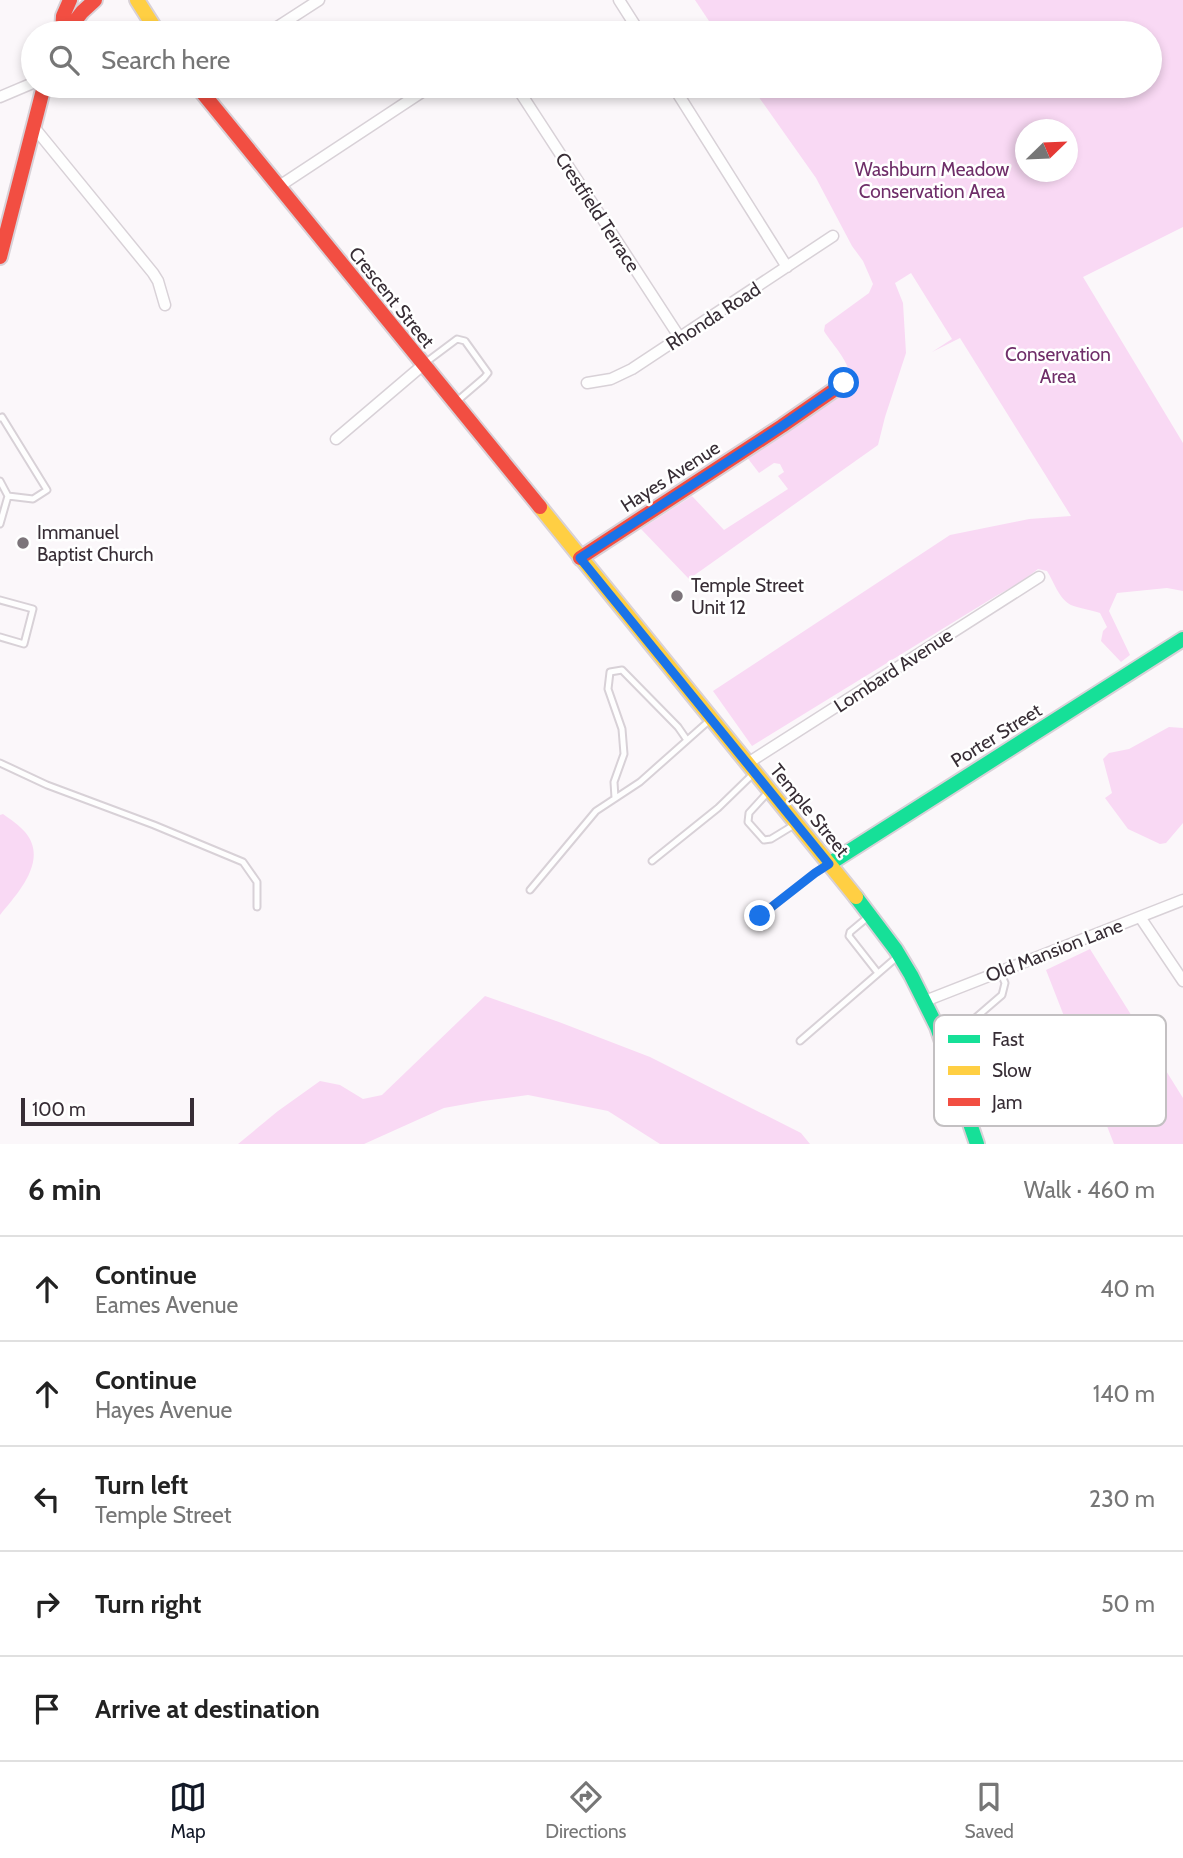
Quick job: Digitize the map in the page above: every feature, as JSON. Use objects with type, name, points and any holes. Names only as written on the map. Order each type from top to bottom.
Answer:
[{"type":"main road","points":[[63,21],[69,0]]},
{"type":"main road","points":[[69,21],[79,0]]},
{"type":"main road","points":[[74,21],[95,0]]},
{"type":"main road","points":[[137,0],[150,21]]},
{"type":"main road","points":[[0,257],[41,98]]},
{"type":"main road","name":"Crescent Street","points":[[207,98],[559,531]]},
{"type":"main road","name":"Hayes Avenue","points":[[580,558],[844,383]]},
{"type":"main road","name":"Temple Street","points":[[559,531],[870,915],[899,955],[934,1021]]},
{"type":"main road","name":"Porter Street","points":[[829,864],[1183,639]]},
{"type":"main road","name":"Temple Street","points":[[971,1126],[977,1144]]},
{"type":"street","points":[[287,21],[319,0]]},
{"type":"street","points":[[619,0],[632,21]]},
{"type":"street","points":[[0,97],[21,88]]},
{"type":"street","points":[[278,187],[413,98]]},
{"type":"street","name":"Crestfield Terrace","points":[[524,98],[680,338]]},
{"type":"street","points":[[681,98],[787,267]]},
{"type":"street","points":[[33,126],[153,273],[165,305]]},
{"type":"street","name":"Rhonda Road","points":[[587,383],[621,375],[833,236]]},
{"type":"street","points":[[336,439],[423,365]]},
{"type":"street","name":"Lombard Avenue","points":[[751,768],[1039,577]]},
{"type":"street","name":"Old Mansion Lane","points":[[925,1001],[1183,900]]},
{"type":"street","points":[[1140,917],[1183,981]]},
{"type":"lane","points":[[423,365],[457,339],[465,341],[488,373],[454,404]]},
{"type":"lane","points":[[0,418],[2,417],[47,491],[33,499],[8,496]]},
{"type":"lane","points":[[0,481],[8,496],[0,524]]},
{"type":"lane","points":[[0,600],[33,609],[24,643],[0,637]]},
{"type":"lane","points":[[615,798],[614,782],[624,754],[622,729],[608,689],[610,672],[622,670],[678,727],[687,740]]},
{"type":"lane","points":[[530,890],[596,811],[640,782],[711,719]]},
{"type":"lane","points":[[0,763],[47,785],[243,862],[257,882],[257,907]]},
{"type":"lane","points":[[652,861],[718,808],[751,768]]},
{"type":"lane","points":[[770,790],[749,813],[748,822],[764,840],[771,839],[796,823]]},
{"type":"lane","points":[[760,916],[829,864]]},
{"type":"lane","points":[[870,915],[850,932],[849,936],[878,974]]},
{"type":"lane","points":[[800,1041],[899,955]]},
{"type":"lane","points":[[979,1015],[1002,995],[1005,984],[1000,971]]},
{"type":"green space","points":[[695,0],[1183,0],[1183,227],[1083,277],[1183,443],[1183,591],[1167,588],[1117,593],[1109,611],[1130,655],[1121,662],[1101,641],[1103,631],[1107,627],[1100,613],[1067,602],[1047,571],[1038,569],[1021,582],[752,746],[713,691],[950,535],[1029,519],[1071,516],[960,338],[932,352],[952,339],[911,273],[895,283],[903,303],[906,353],[878,445],[689,579],[641,529],[692,496],[724,530],[788,489],[778,476],[784,472],[780,464],[774,463],[759,473],[746,456],[792,421],[849,388],[847,365],[824,331],[825,325],[869,293],[873,284],[863,261],[852,246],[816,178],[759,98],[1162,98],[1162,21],[709,21]]},
{"type":"green space","points":[[1169,727],[1183,728],[1183,823],[1166,843],[1160,844],[1128,829],[1105,798],[1112,793],[1103,759],[1109,753],[1129,749]]},
{"type":"green space","points":[[3,814],[25,832],[32,843],[34,854],[28,876],[0,915],[0,815]]},
{"type":"green space","points":[[1090,949],[1131,1015],[1064,1015],[1046,970]]},
{"type":"green space","points":[[485,996],[650,1057],[801,1133],[810,1144],[660,1144],[608,1111],[528,1095],[444,1108],[364,1144],[238,1144],[320,1081],[340,1085],[363,1099],[382,1095]]},
{"type":"green space","points":[[1166,1071],[1183,1098],[1183,1144],[1114,1144],[1107,1126],[1166,1126]]},
{"type":"traffic: fast","points":[[829,864],[1183,639]]},
{"type":"traffic: fast","points":[[856,897],[896,950],[934,1021]]},
{"type":"traffic: fast","points":[[971,1126],[977,1144]]},
{"type":"traffic: slow","points":[[137,0],[150,21]]},
{"type":"traffic: slow","points":[[540,507],[856,897]]},
{"type":"traffic: jam","points":[[63,21],[70,0]]},
{"type":"traffic: jam","points":[[75,21],[95,0]]},
{"type":"traffic: jam","points":[[0,257],[41,98]]},
{"type":"traffic: jam","points":[[207,98],[540,507]]},
{"type":"traffic: jam","points":[[580,558],[844,383]]},
{"type":"place","name":"Immanuel Baptist Church","points":[[23,543]]},
{"type":"place","name":"Temple Street Unit 12","points":[[677,596]]},
{"type":"route","points":[[760,916],[829,864],[580,558],[844,383]]},
{"type":"park label","name":"Washburn Meadow Conservation Area","points":[[932,180]]},
{"type":"park label","name":"Conservation Area","points":[[1058,365]]}]
